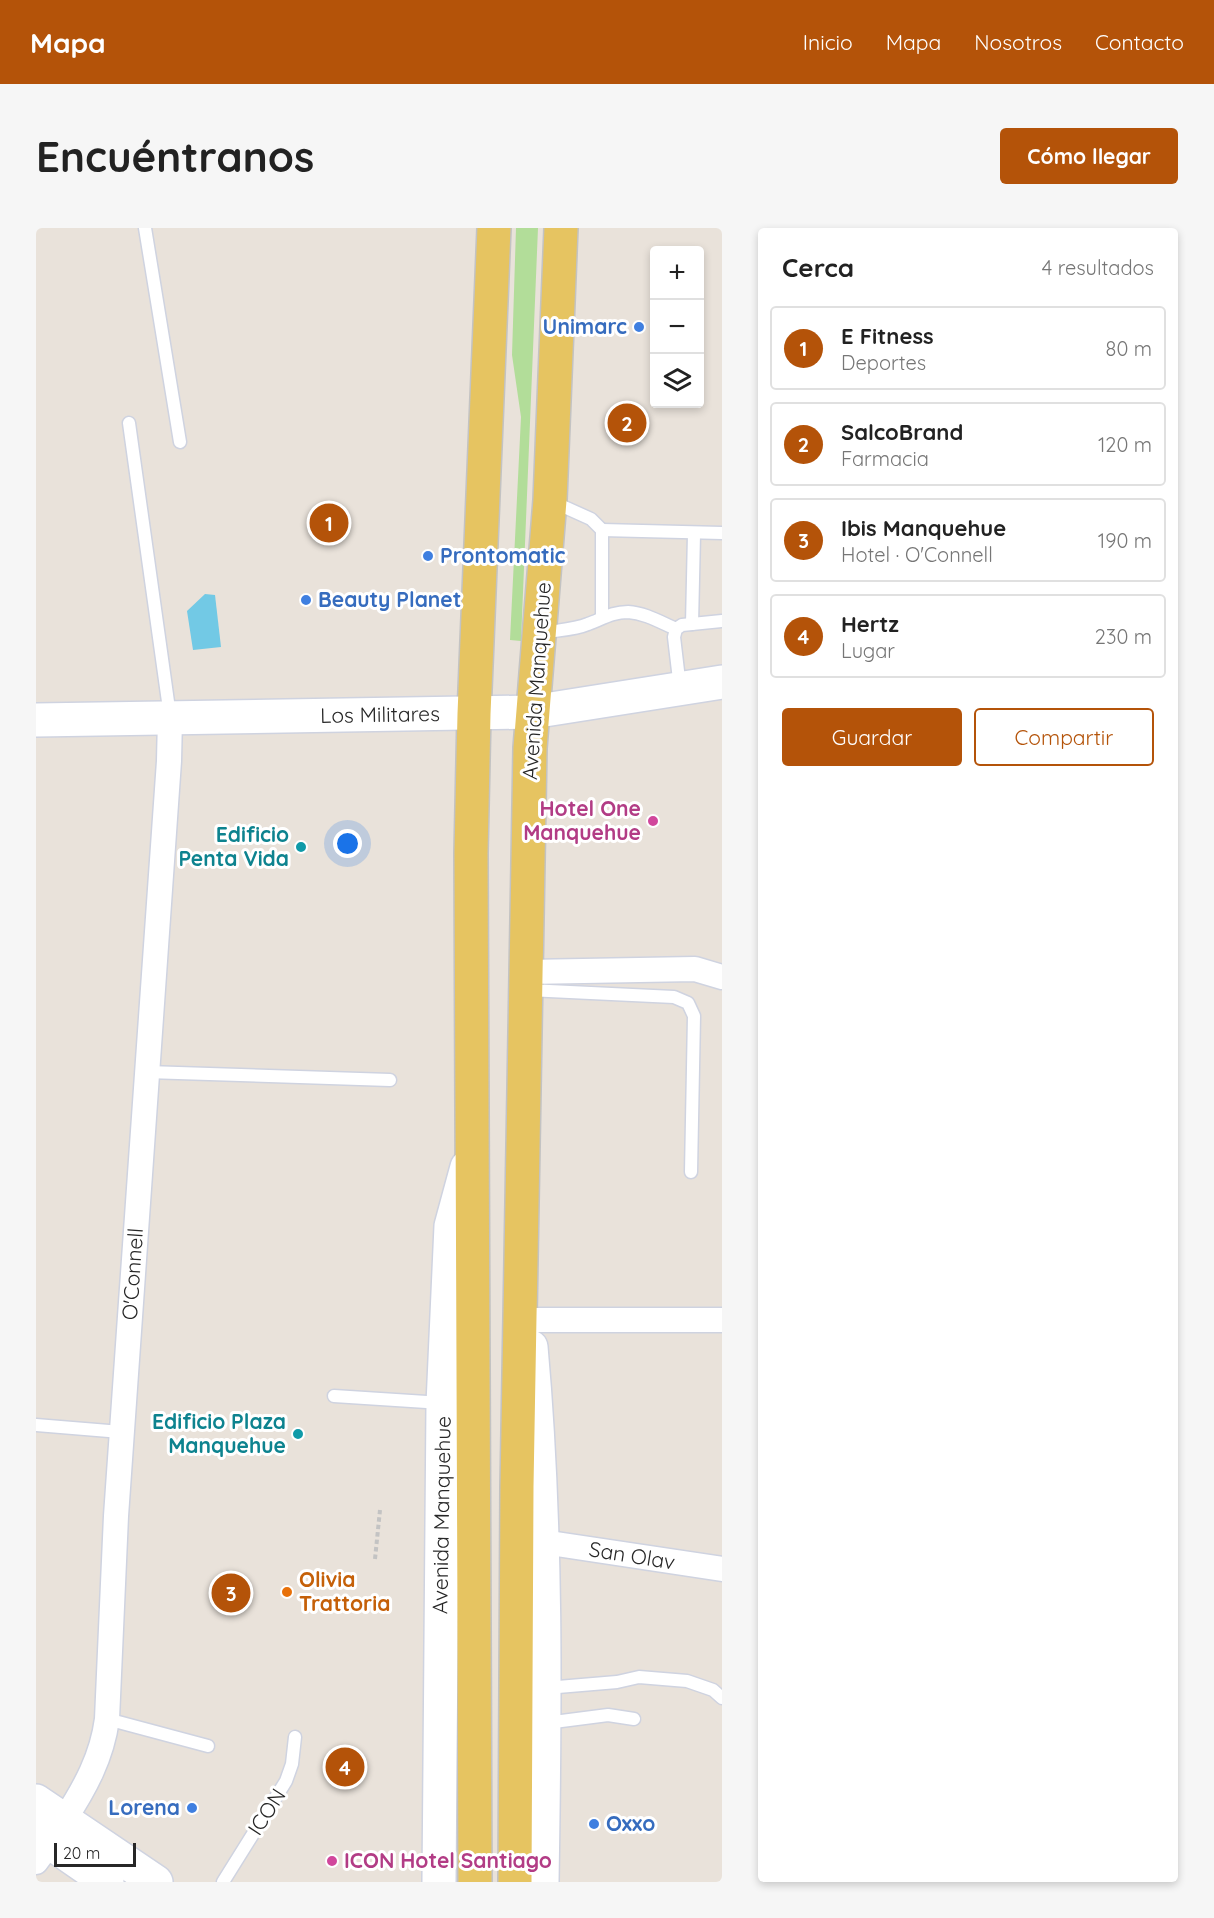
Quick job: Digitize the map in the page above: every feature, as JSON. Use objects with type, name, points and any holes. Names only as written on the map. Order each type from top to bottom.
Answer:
[{"type":"main road","name":"Avenida Manquehue","points":[[475,1882],[471,853],[474,714],[494,228]]},
{"type":"main road","name":"Avenida Manquehue","points":[[514,1882],[517,1487],[532,712],[541,633],[550,500],[561,228]]},
{"type":"main road","name":"Los Militares","points":[[36,720],[532,712],[722,682]]},
{"type":"main road","name":"Avenida Manquehue","points":[[439,1882],[443,1404],[451,1226],[471,1150]]},
{"type":"main road","name":"Avenida Manquehue","points":[[522,1243],[539,1433],[543,1542],[545,1723],[542,1882]]},
{"type":"main road","points":[[36,1801],[47,1839],[107,1882]]},
{"type":"main road","points":[[47,1839],[156,1882]]},
{"type":"street","name":"O'Connell","points":[[47,1839],[95,1767],[105,1736],[107,1719],[116,1516],[169,760],[170,718]]},
{"type":"street","points":[[527,981],[694,969],[722,977]]},
{"type":"street","points":[[529,1320],[722,1320]]},
{"type":"street","name":"San Olav","points":[[543,1542],[722,1569]]},
{"type":"lane","points":[[145,228],[180,442]]},
{"type":"lane","points":[[129,423],[170,718]]},
{"type":"lane","points":[[550,500],[591,519],[602,530],[722,533]]},
{"type":"lane","points":[[602,530],[602,617]]},
{"type":"lane","points":[[692,624],[694,534]]},
{"type":"lane","points":[[541,633],[588,624],[614,613],[645,615],[676,629]]},
{"type":"lane","points":[[680,689],[674,637],[676,629],[682,625],[722,621]]},
{"type":"lane","points":[[527,981],[674,997],[688,1003],[694,1016],[691,1172]]},
{"type":"lane","points":[[147,1072],[390,1080]]},
{"type":"lane","points":[[334,1396],[443,1404]]},
{"type":"lane","points":[[36,1425],[122,1432]]},
{"type":"lane","points":[[545,1688],[617,1682],[639,1677],[687,1681],[713,1690],[722,1698]]},
{"type":"lane","points":[[545,1723],[608,1716],[634,1719]]},
{"type":"lane","points":[[107,1719],[208,1746]]},
{"type":"lane","name":"ICON","points":[[222,1882],[286,1781],[292,1764],[295,1737]]},
{"type":"path","points":[[375,1559],[380,1510]]},
{"type":"green space","points":[[516,228],[538,228],[521,641],[510,640],[521,417],[512,355]]},
{"type":"water","points":[[205,594],[215,595],[221,647],[193,650],[187,611]]},
{"type":"place","name":"Unimarc","points":[[639,327]]},
{"type":"place","name":"SalcoBrand","points":[[627,423]]},
{"type":"place","name":"E Fitness","points":[[329,523]]},
{"type":"place","name":"Prontomatic","points":[[428,556]]},
{"type":"place","name":"Beauty Planet","points":[[306,600]]},
{"type":"place","name":"Hotel One Manquehue","points":[[653,821]]},
{"type":"place","name":"Edificio Penta Vida","points":[[301,847]]},
{"type":"place","name":"Edificio Plaza Manquehue","points":[[298,1434]]},
{"type":"place","name":"Olivia Trattoria","points":[[287,1592]]},
{"type":"place","name":"Ibis Manquehue","points":[[231,1593]]},
{"type":"place","name":"Hertz","points":[[345,1767]]},
{"type":"place","name":"Lorena","points":[[192,1808]]},
{"type":"place","name":"Oxxo","points":[[594,1824]]},
{"type":"place","name":"ICON Hotel Santiago","points":[[332,1861]]}]
